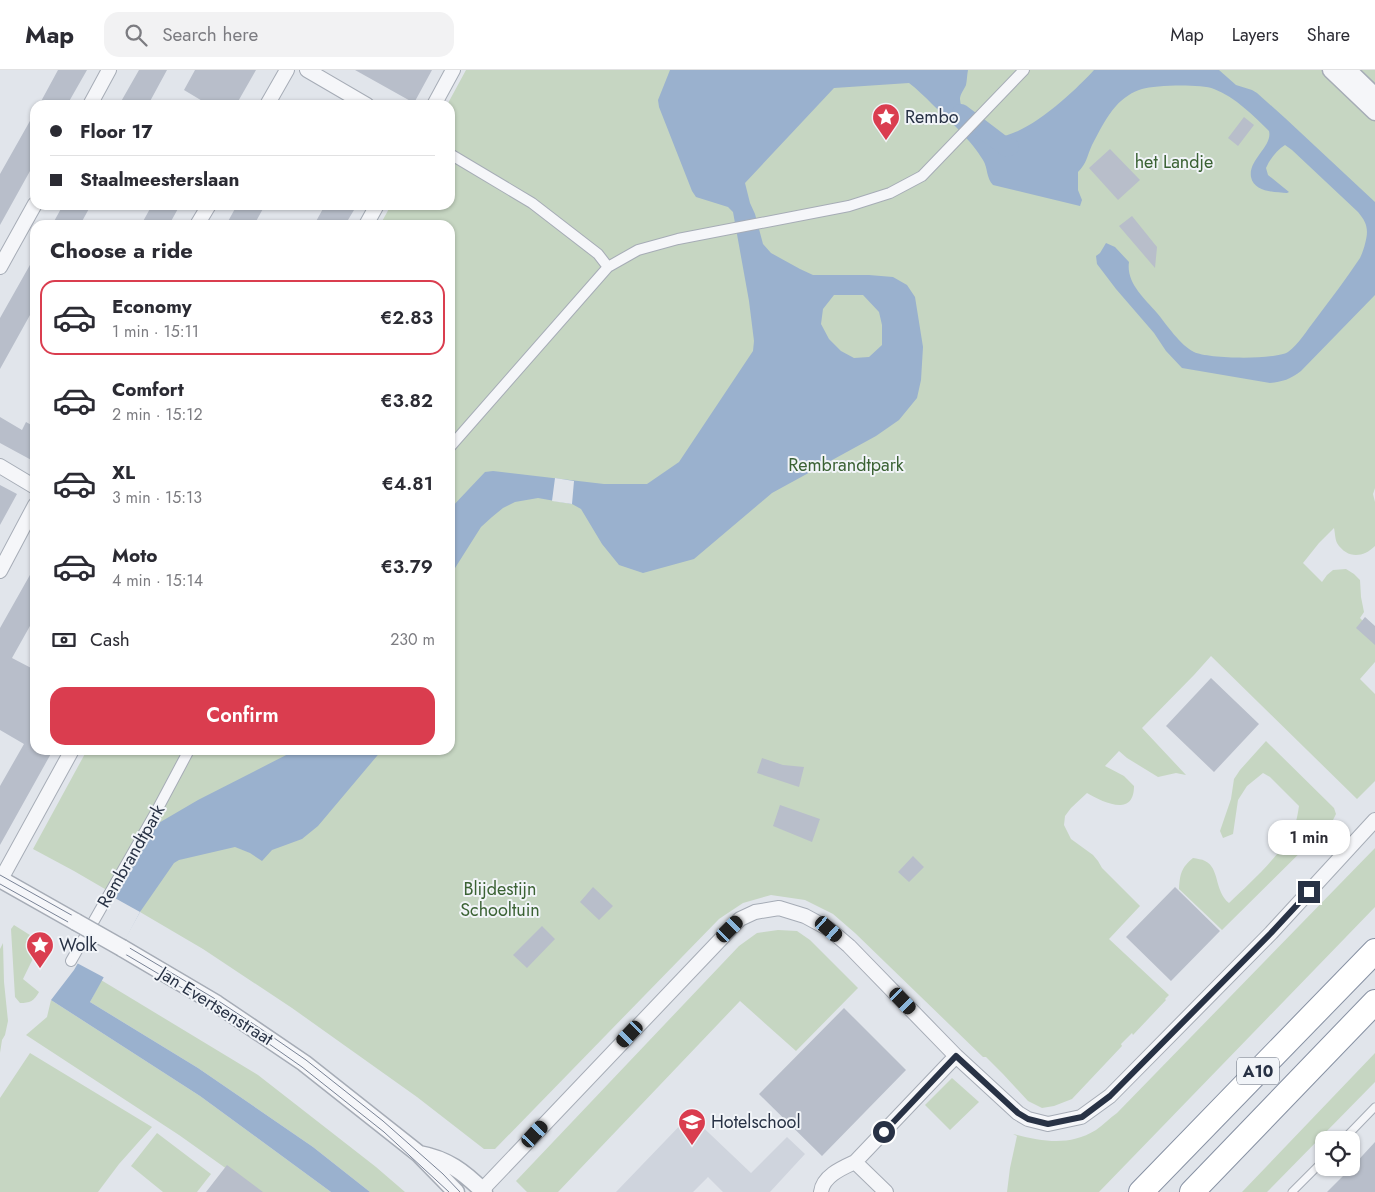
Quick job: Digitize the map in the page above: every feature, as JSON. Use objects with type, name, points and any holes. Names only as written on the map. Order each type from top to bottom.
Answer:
[{"type":"highway","name":"A10","points":[[1141,1192],[1375,950]]},
{"type":"highway","name":"A10","points":[[1192,1192],[1375,1002]]},
{"type":"street","points":[[93,100],[109,70]]},
{"type":"street","points":[[270,100],[288,70]]},
{"type":"street","points":[[307,70],[358,100]]},
{"type":"street","points":[[437,100],[453,70]]},
{"type":"street","points":[[455,441],[608,267],[638,250],[725,230],[849,206],[890,193],[922,176],[1024,70]]},
{"type":"street","points":[[1331,70],[1375,112]]},
{"type":"street","points":[[1348,70],[1375,96]]},
{"type":"street","points":[[455,157],[532,203],[598,254],[608,267]]},
{"type":"street","points":[[0,267],[32,210]]},
{"type":"street","points":[[0,466],[30,484]]},
{"type":"street","points":[[0,571],[30,514]]},
{"type":"street","points":[[0,880],[69,755]]},
{"type":"street","name":"Rembrandtpark","points":[[71,961],[186,755]]},
{"type":"street","points":[[482,1191],[740,919],[755,912],[779,908],[805,916],[829,929],[849,946],[956,1056],[1018,1113],[1028,1119],[1048,1124],[1082,1117],[1110,1096],[1271,933],[1375,820]]},
{"type":"street","name":"Jan Evertsenstraat","points":[[0,880],[217,1004],[304,1063],[419,1154],[456,1192]]},
{"type":"street","points":[[821,1192],[827,1180],[840,1169],[855,1162],[956,1056]]},
{"type":"street","name":"Jan Evertsenstraat","points":[[419,1154],[448,1163],[464,1174],[482,1191]]},
{"type":"street","points":[[855,1162],[886,1192]]},
{"type":"lane","points":[[1352,1131],[1375,1108]]},
{"type":"lane","points":[[1292,1192],[1315,1169]]},
{"type":"shaded area","name":"Hotelschool","points":[[690,1115],[751,1173],[787,1137],[805,1154],[770,1192],[723,1192],[708,1177],[693,1192],[616,1192]]},
{"type":"green space","name":"Rembrandtpark","points":[[466,70],[1375,70],[1375,488],[1373,494],[1375,502],[1375,546],[1360,555],[1345,552],[1337,543],[1334,528],[1303,563],[1322,582],[1333,570],[1346,569],[1360,580],[1364,612],[1360,618],[1375,633],[1375,662],[1360,679],[1375,694],[1375,781],[1357,799],[1211,656],[1142,728],[1186,775],[1176,773],[1158,777],[1119,751],[1105,766],[1124,776],[1134,786],[1133,796],[1129,802],[1123,805],[1116,805],[1087,793],[1065,816],[1064,825],[1071,839],[1093,855],[1102,868],[1140,906],[1109,939],[1169,995],[1133,1035],[1132,1033],[1121,1044],[1122,1046],[1072,1099],[1054,1106],[1042,1108],[1028,1101],[986,1057],[983,1057],[833,914],[805,900],[771,895],[743,903],[719,919],[495,1149],[484,1149],[417,1097],[292,1008],[203,949],[140,912],[141,910],[33,849],[84,755],[455,755],[455,220],[383,220],[388,210],[455,210],[455,100],[450,100]]},
{"type":"green space","points":[[1266,741],[1334,808],[1336,814],[1333,820],[1222,930],[1179,889],[1181,875],[1186,865],[1193,858],[1205,861],[1213,869],[1221,892],[1229,903],[1266,867],[1290,836],[1295,825],[1299,806],[1270,777],[1263,773],[1247,786],[1238,800],[1233,834],[1223,838],[1220,831],[1231,799],[1234,779]]},
{"type":"green space","points":[[1375,848],[1375,907],[1099,1192],[1007,1192],[1017,1136],[1013,1134],[1034,1139],[1065,1141],[1086,1135],[1099,1128],[1117,1113]]},
{"type":"green space","points":[[14,925],[41,942],[23,979],[39,992],[31,1001],[26,1003],[20,1003],[15,997],[11,929]]},
{"type":"green space","points":[[778,930],[797,931],[810,940],[858,988],[796,1051],[740,1001],[558,1192],[527,1192],[516,1181],[739,946],[757,933]]},
{"type":"green space","points":[[3,943],[8,1021],[0,1053],[0,949]]},
{"type":"green space","points":[[101,980],[258,1075],[376,1167],[405,1192],[370,1192],[313,1147],[198,1068],[90,1002]]},
{"type":"green space","points":[[51,1000],[200,1096],[331,1192],[259,1192],[179,1135],[26,1035],[47,1017]]},
{"type":"green space","points":[[30,1053],[152,1127],[119,1164],[98,1192],[0,1192],[0,1098]]},
{"type":"green space","points":[[1375,1053],[1375,1082],[1327,1131],[1315,1131],[1315,1143],[1267,1192],[1242,1192]]},
{"type":"green space","points":[[952,1078],[979,1102],[950,1130],[925,1105]]},
{"type":"green space","points":[[157,1133],[211,1174],[197,1192],[163,1192],[131,1166]]},
{"type":"water","points":[[670,70],[968,70],[966,85],[960,97],[963,109],[984,133],[991,136],[1003,136],[1017,132],[1046,114],[1094,70],[1219,70],[1236,85],[1257,93],[1375,202],[1375,295],[1301,371],[1286,380],[1270,383],[1182,368],[1166,351],[1154,333],[1097,264],[1096,256],[1106,243],[1115,247],[1129,262],[1130,277],[1137,290],[1184,345],[1194,352],[1202,354],[1241,358],[1281,355],[1292,349],[1303,337],[1355,266],[1365,244],[1366,226],[1358,212],[1285,145],[1274,155],[1266,168],[1268,175],[1289,192],[1265,190],[1256,186],[1251,177],[1251,171],[1267,142],[1269,131],[1244,107],[1222,92],[1208,87],[1157,87],[1142,89],[1131,94],[1119,103],[1109,115],[1078,172],[1078,190],[1082,200],[1080,206],[993,185],[983,160],[973,145],[909,83],[834,88],[745,183],[750,203],[763,244],[771,253],[800,269],[813,275],[893,277],[907,285],[915,297],[923,347],[921,380],[917,398],[899,420],[876,436],[772,493],[694,559],[643,573],[619,565],[602,544],[581,509],[572,504],[538,498],[515,502],[503,508],[492,517],[481,527],[455,568],[455,504],[485,472],[493,471],[604,484],[647,484],[679,462],[753,351],[754,341],[749,301],[733,212],[728,207],[696,197],[659,107],[658,100]],"holes":[[[834,295],[863,295],[879,312],[882,325],[882,345],[869,357],[854,358],[841,351],[829,339],[821,324],[823,309]]]},
{"type":"water","points":[[286,755],[378,755],[318,826],[302,839],[272,850],[262,861],[250,853],[235,847],[179,860],[174,863],[140,912],[90,1002],[198,1068],[313,1147],[370,1192],[331,1192],[200,1096],[51,1000],[74,970],[157,824],[198,800]]},
{"type":"pier","points":[[555,478],[574,481],[572,504],[552,501]]},
{"type":"pier","points":[[113,897],[140,912],[105,978],[75,962]]},
{"type":"building","points":[[58,70],[87,70],[70,100],[42,100]]},
{"type":"building","points":[[139,70],[167,70],[151,100],[122,100]]},
{"type":"building","points":[[195,70],[256,70],[239,100],[201,100],[184,90]]},
{"type":"building","points":[[355,70],[432,70],[416,100],[409,100]]},
{"type":"building","points":[[1244,117],[1254,125],[1238,146],[1228,138]]},
{"type":"building","points":[[30,121],[30,171],[0,225],[0,174]]},
{"type":"building","points":[[1110,149],[1140,180],[1118,200],[1089,168]]},
{"type":"building","points":[[60,210],[88,210],[83,220],[55,220]]},
{"type":"building","points":[[149,210],[177,210],[172,220],[144,220]]},
{"type":"building","points":[[234,210],[262,210],[257,220],[229,220]]},
{"type":"building","points":[[322,210],[354,210],[348,220],[317,220]]},
{"type":"building","points":[[1132,216],[1157,247],[1155,268],[1119,226]]},
{"type":"building","points":[[30,265],[30,315],[0,369],[0,318]]},
{"type":"building","points":[[0,417],[22,430],[26,422],[30,424],[30,459],[0,443]]},
{"type":"building","points":[[0,485],[17,494],[0,525]]},
{"type":"building","points":[[30,575],[30,626],[12,658],[30,667],[30,755],[50,755],[0,845],[0,786],[24,744],[0,730],[0,628]]},
{"type":"building","points":[[1365,617],[1375,626],[1375,645],[1356,628]]},
{"type":"building","points":[[1211,678],[1259,724],[1214,772],[1166,726]]},
{"type":"building","points":[[762,758],[783,765],[804,767],[799,787],[757,773]]},
{"type":"building","points":[[780,805],[820,819],[812,842],[773,826]]},
{"type":"building","points":[[913,856],[924,867],[909,882],[898,872]]},
{"type":"building","points":[[593,887],[613,906],[599,920],[580,902]]},
{"type":"building","points":[[1175,887],[1220,931],[1171,981],[1126,937]]},
{"type":"building","points":[[542,926],[555,939],[527,968],[513,955]]},
{"type":"building","points":[[844,1008],[906,1070],[822,1156],[759,1094]]},
{"type":"building","points":[[1375,1142],[1375,1192],[1327,1192],[1343,1176],[1360,1176],[1360,1158]]},
{"type":"building","points":[[227,1165],[263,1192],[206,1192]]},
{"type":"waterway","points":[[961,113],[1007,148],[1010,147]]},
{"type":"tram line","points":[[0,875],[123,944],[217,1000],[306,1060],[383,1121],[443,1174],[460,1192]]},
{"type":"tram line","points":[[0,884],[120,951],[206,1002]]},
{"type":"tram line","points":[[232,1018],[302,1067],[384,1132],[449,1192]]},
{"type":"place","name":"Rembo","points":[[886,141]]},
{"type":"place","name":"Wolk","points":[[40,969]]},
{"type":"place","name":"Hotelschool","points":[[692,1146]]},
{"type":"route","points":[[884,1132],[956,1056],[1018,1113],[1028,1119],[1048,1124],[1082,1117],[1110,1096],[1309,892]]},
{"type":"park label","name":"het Landje","points":[[1174,162]]},
{"type":"park label","name":"Blijdestijn Schooltuin","points":[[500,900]]}]
